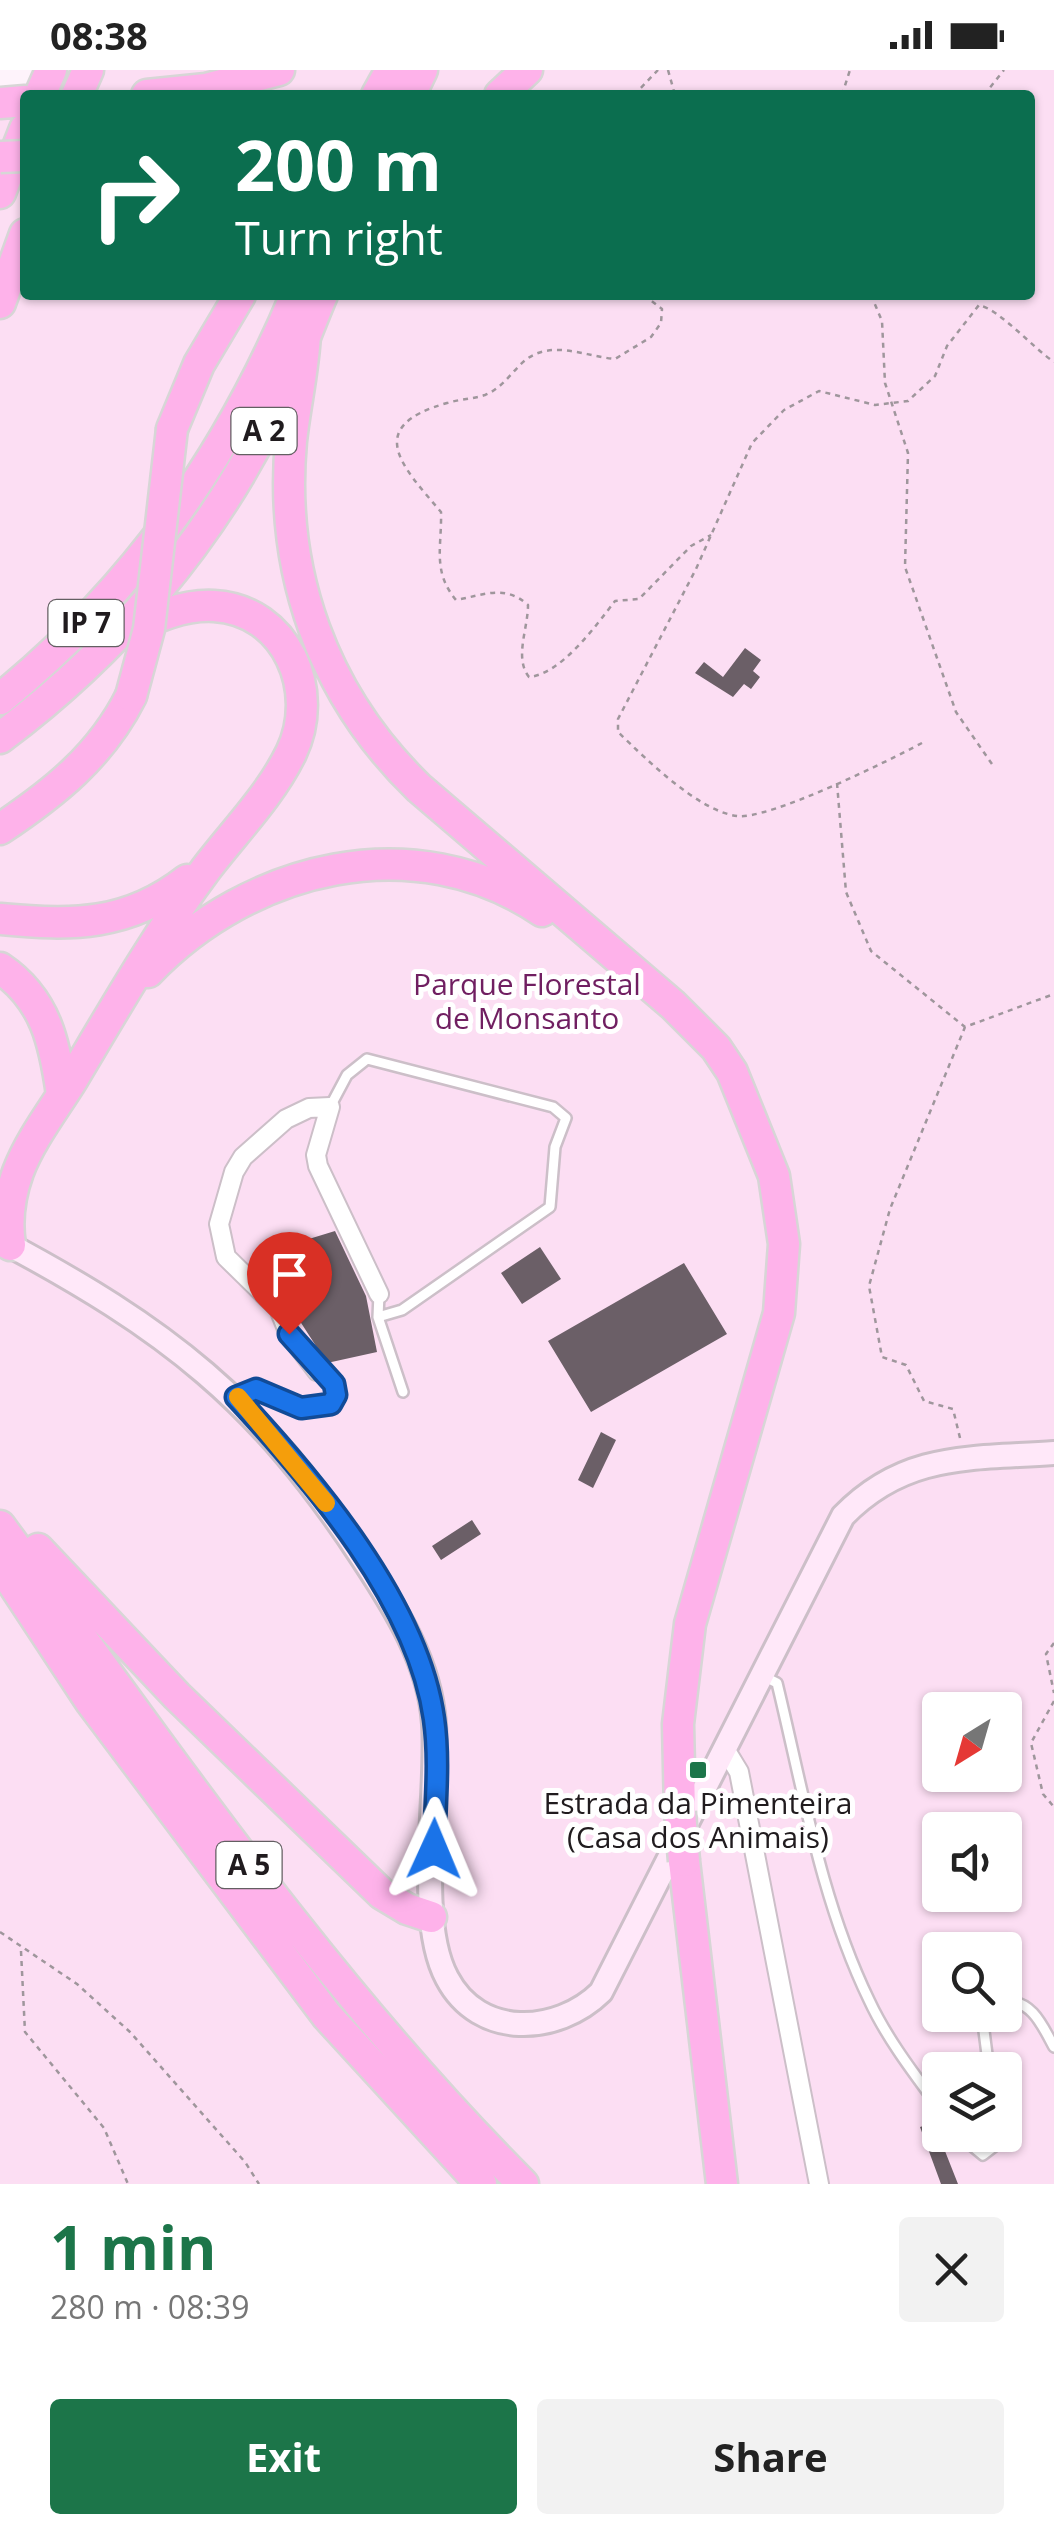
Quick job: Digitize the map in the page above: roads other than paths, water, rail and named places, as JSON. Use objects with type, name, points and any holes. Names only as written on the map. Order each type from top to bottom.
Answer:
[{"type":"highway","points":[[180,90],[240,81],[279,70]]},
{"type":"highway","points":[[505,90],[527,70]]},
{"type":"highway","points":[[0,193],[20,142]]},
{"type":"highway","points":[[0,303],[20,248]]},
{"type":"highway","points":[[0,830],[72,778],[108,735],[131,696],[149,629],[172,429],[199,364],[237,300]]},
{"type":"highway","name":"A 2","points":[[161,536],[243,412],[294,300]]},
{"type":"highway","name":"A 2","points":[[184,556],[258,442],[320,300]]},
{"type":"highway","points":[[306,334],[290,468],[293,550],[314,630],[344,696],[381,748],[419,788],[697,1028],[732,1072],[774,1176],[781,1210],[784,1278],[771,1348],[697,1588],[684,1657],[678,1766],[684,1861],[722,2184]]},
{"type":"highway","name":"IP 7","points":[[0,699],[84,626],[161,536]]},
{"type":"highway","name":"IP 7","points":[[0,738],[120,632],[184,556]]},
{"type":"highway","points":[[5,1243],[10,1176],[160,932],[263,799],[292,751],[302,711],[296,666],[284,645],[263,623],[224,607],[178,610],[120,632]]},
{"type":"highway","points":[[0,920],[56,925],[109,920],[157,902],[214,860]]},
{"type":"highway","points":[[112,1011],[185,936],[268,888],[341,867],[429,868],[496,886],[524,900],[593,947],[684,1028],[743,1099]]},
{"type":"highway","points":[[0,968],[26,990],[46,1020],[53,1037],[62,1096]]},
{"type":"highway","points":[[0,1507],[148,1666],[382,1894],[407,1910],[431,1917]]},
{"type":"highway","name":"A 5","points":[[0,1526],[300,1932],[401,2056],[523,2184]]},
{"type":"highway","name":"A 5","points":[[0,1564],[91,1702],[327,2016],[481,2184]]},
{"type":"highway","points":[[0,1595],[91,1702]]},
{"type":"main road","points":[[5,1243],[168,1340],[236,1397],[296,1462],[334,1514],[400,1620],[422,1665],[434,1720],[431,1917],[445,1975],[464,2000],[482,2014],[526,2027],[585,2008],[612,1974],[843,1516],[891,1476],[916,1466],[1054,1453]]},
{"type":"street","points":[[318,1371],[289,1334],[279,1310],[226,1258],[219,1224],[234,1172],[243,1157],[286,1119],[309,1108],[330,1106],[316,1155],[318,1166],[379,1294]]},
{"type":"street","points":[[725,1749],[739,1772],[819,2184]]},
{"type":"lane","points":[[330,1106],[347,1075],[367,1059],[553,1107],[566,1118],[555,1147],[550,1207],[402,1310],[378,1317]]},
{"type":"lane","points":[[379,1294],[378,1317],[402,1392]]},
{"type":"lane","points":[[236,1397],[256,1389],[301,1408],[320,1408],[336,1395],[334,1384],[318,1371]]},
{"type":"lane","points":[[761,1676],[777,1684],[823,1872],[850,1957],[870,2004],[922,2083]]},
{"type":"lane","points":[[1022,2004],[1054,2047]]},
{"type":"place","name":"Estrada da Pimenteira (Casa dos Animais)","points":[[698,1770]]},
{"type":"park label","name":"Parque Florestal de Monsanto","points":[[527,1002]]}]
